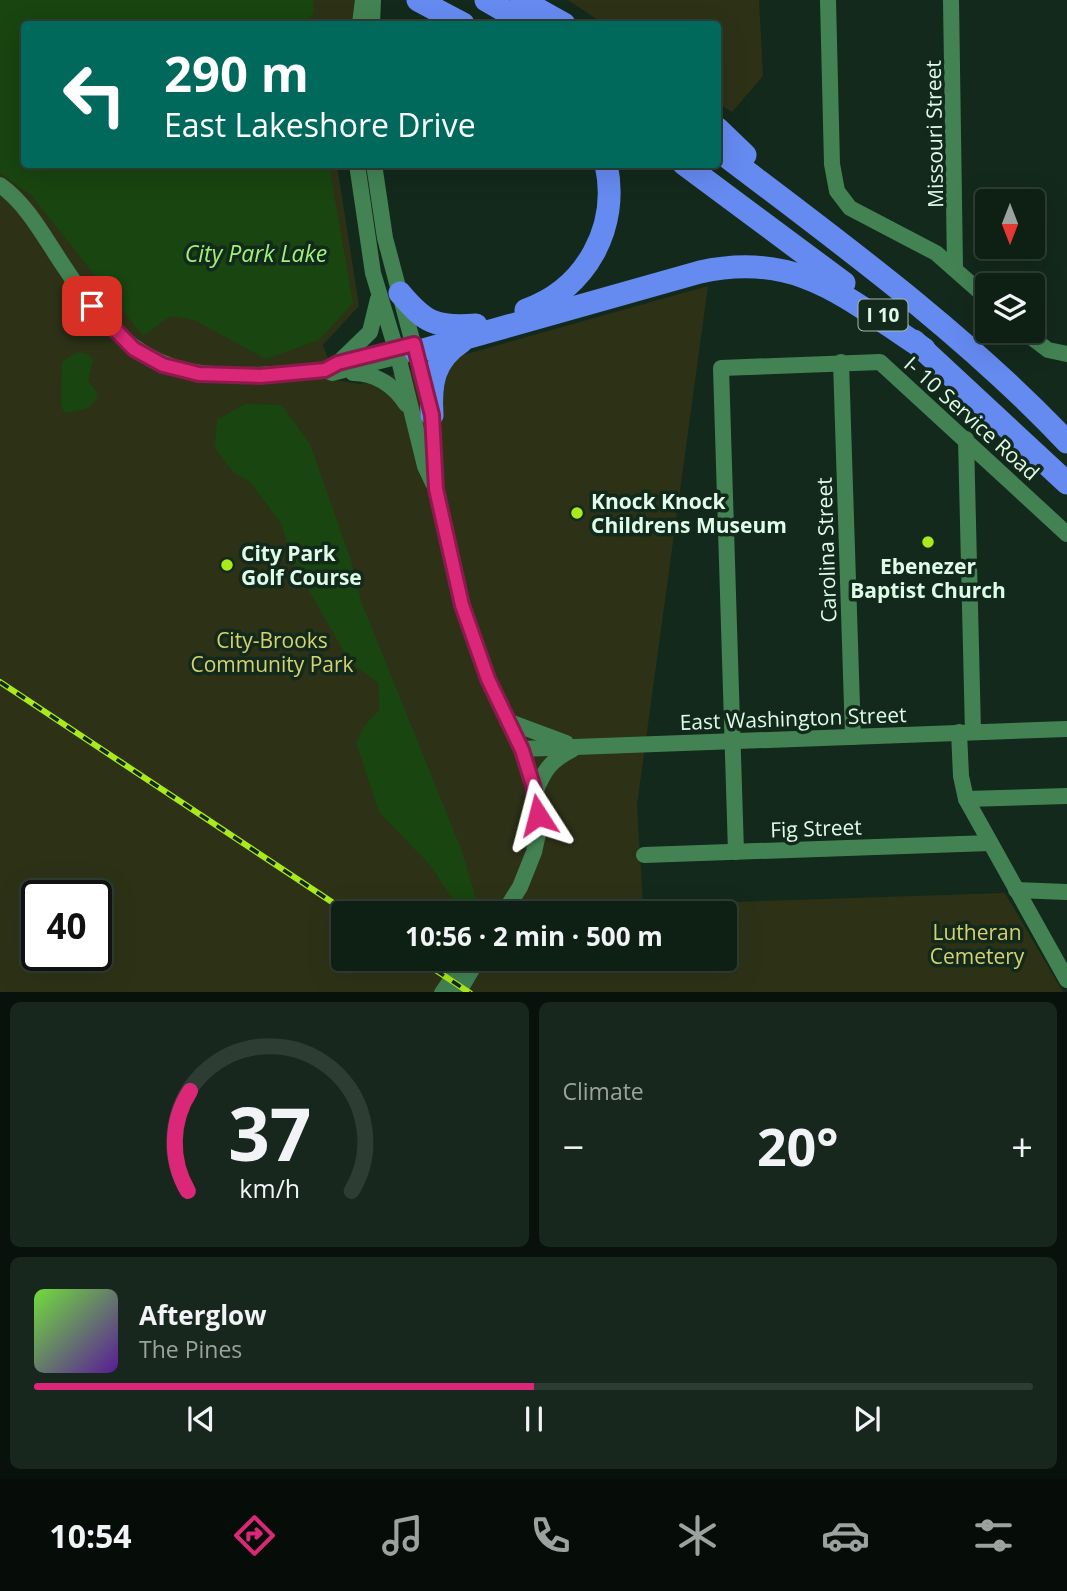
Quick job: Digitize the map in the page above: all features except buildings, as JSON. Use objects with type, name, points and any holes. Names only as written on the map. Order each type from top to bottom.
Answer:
[{"type":"highway","points":[[418,0],[457,21]]},
{"type":"highway","points":[[486,0],[522,21]]},
{"type":"highway","points":[[521,0],[559,21]]},
{"type":"highway","points":[[721,132],[752,162],[768,189]]},
{"type":"highway","name":"I 10","points":[[721,152],[939,320],[1018,391],[1067,442]]},
{"type":"highway","points":[[423,415],[436,366],[447,352],[473,330],[539,305],[565,289],[586,266],[600,241],[607,220],[609,190],[606,168]]},
{"type":"highway","name":"I 10","points":[[690,168],[781,234],[924,349],[1067,482]]},
{"type":"highway","points":[[406,350],[473,330],[730,266],[758,266],[796,272],[819,281],[924,349]]},
{"type":"highway","points":[[389,293],[434,324],[473,330]]},
{"type":"street","points":[[360,21],[363,0]]},
{"type":"street","points":[[372,21],[373,0]]},
{"type":"street","points":[[828,0],[832,164],[837,191],[850,208],[914,240],[955,267],[975,286]]},
{"type":"street","name":"Missouri Street","points":[[951,0],[955,267]]},
{"type":"street","points":[[358,168],[368,234],[368,254],[389,293],[406,350]]},
{"type":"street","points":[[334,368],[370,332],[389,293],[385,238],[375,168]]},
{"type":"street","points":[[0,185],[28,212],[100,317],[121,339],[146,356],[179,370],[215,376],[334,368],[406,350]]},
{"type":"street","points":[[368,234],[379,251],[423,415],[436,489],[462,605],[483,666],[522,750],[535,793],[538,834],[520,887],[511,901]]},
{"type":"street","points":[[1039,343],[1048,350],[1067,354]]},
{"type":"street","points":[[736,852],[721,368],[841,362]]},
{"type":"street","name":"I- 10 Service Road","points":[[841,362],[880,362],[967,439],[1067,534]]},
{"type":"street","name":"Carolina Street","points":[[841,362],[853,737]]},
{"type":"street","points":[[334,368],[383,381],[423,415]]},
{"type":"street","points":[[967,439],[966,732],[961,776],[967,799],[1067,980]]},
{"type":"street","points":[[507,721],[578,747]]},
{"type":"street","name":"East Washington Street","points":[[522,750],[1067,729]]},
{"type":"street","points":[[535,793],[551,762],[578,747]]},
{"type":"street","points":[[967,799],[1067,796]]},
{"type":"street","name":"Fig Street","points":[[644,855],[990,843]]},
{"type":"street","points":[[1016,890],[1067,892]]},
{"type":"street","points":[[442,992],[457,971]]},
{"type":"street","points":[[458,992],[471,971]]},
{"type":"green space","name":"City-Brooks Community Park","points":[[0,0],[358,0],[355,21],[21,21],[21,168],[337,168],[359,306],[323,345],[336,380],[360,384],[708,286],[637,805],[643,901],[331,901],[331,971],[737,971],[737,902],[1005,893],[1063,992],[0,992]]},
{"type":"green space","points":[[568,0],[759,0],[763,76],[732,112],[721,105],[721,21],[600,21]]},
{"type":"water","name":"City Park Lake","points":[[0,0],[313,0],[314,13],[305,21],[21,21],[21,168],[330,168],[353,303],[319,340],[266,359],[194,320],[171,316],[143,336],[32,196],[0,173]]},
{"type":"water","points":[[77,352],[87,354],[93,360],[88,381],[96,391],[97,399],[88,408],[66,413],[61,407],[62,362]]},
{"type":"water","points":[[245,404],[282,405],[310,444],[351,560],[361,601],[462,851],[477,901],[454,901],[430,865],[379,812],[356,743],[365,725],[380,709],[378,683],[350,662],[292,561],[282,525],[250,482],[233,472],[215,448],[217,420]]},
{"type":"railway","points":[[0,682],[331,901]]},
{"type":"railway","points":[[437,971],[468,992]]},
{"type":"place","name":"Knock Knock Childrens Museum","points":[[577,513]]},
{"type":"place","name":"Ebenezer Baptist Church","points":[[928,542]]},
{"type":"place","name":"City Park Golf Course","points":[[227,565]]},
{"type":"route","points":[[92,306],[121,339],[134,349],[163,365],[215,376],[260,376],[325,370],[338,363],[414,344],[432,415],[436,489],[462,605],[488,679],[522,750],[533,785],[538,815]]},
{"type":"park label","name":"Lutheran Cemetery","points":[[977,944]]}]
